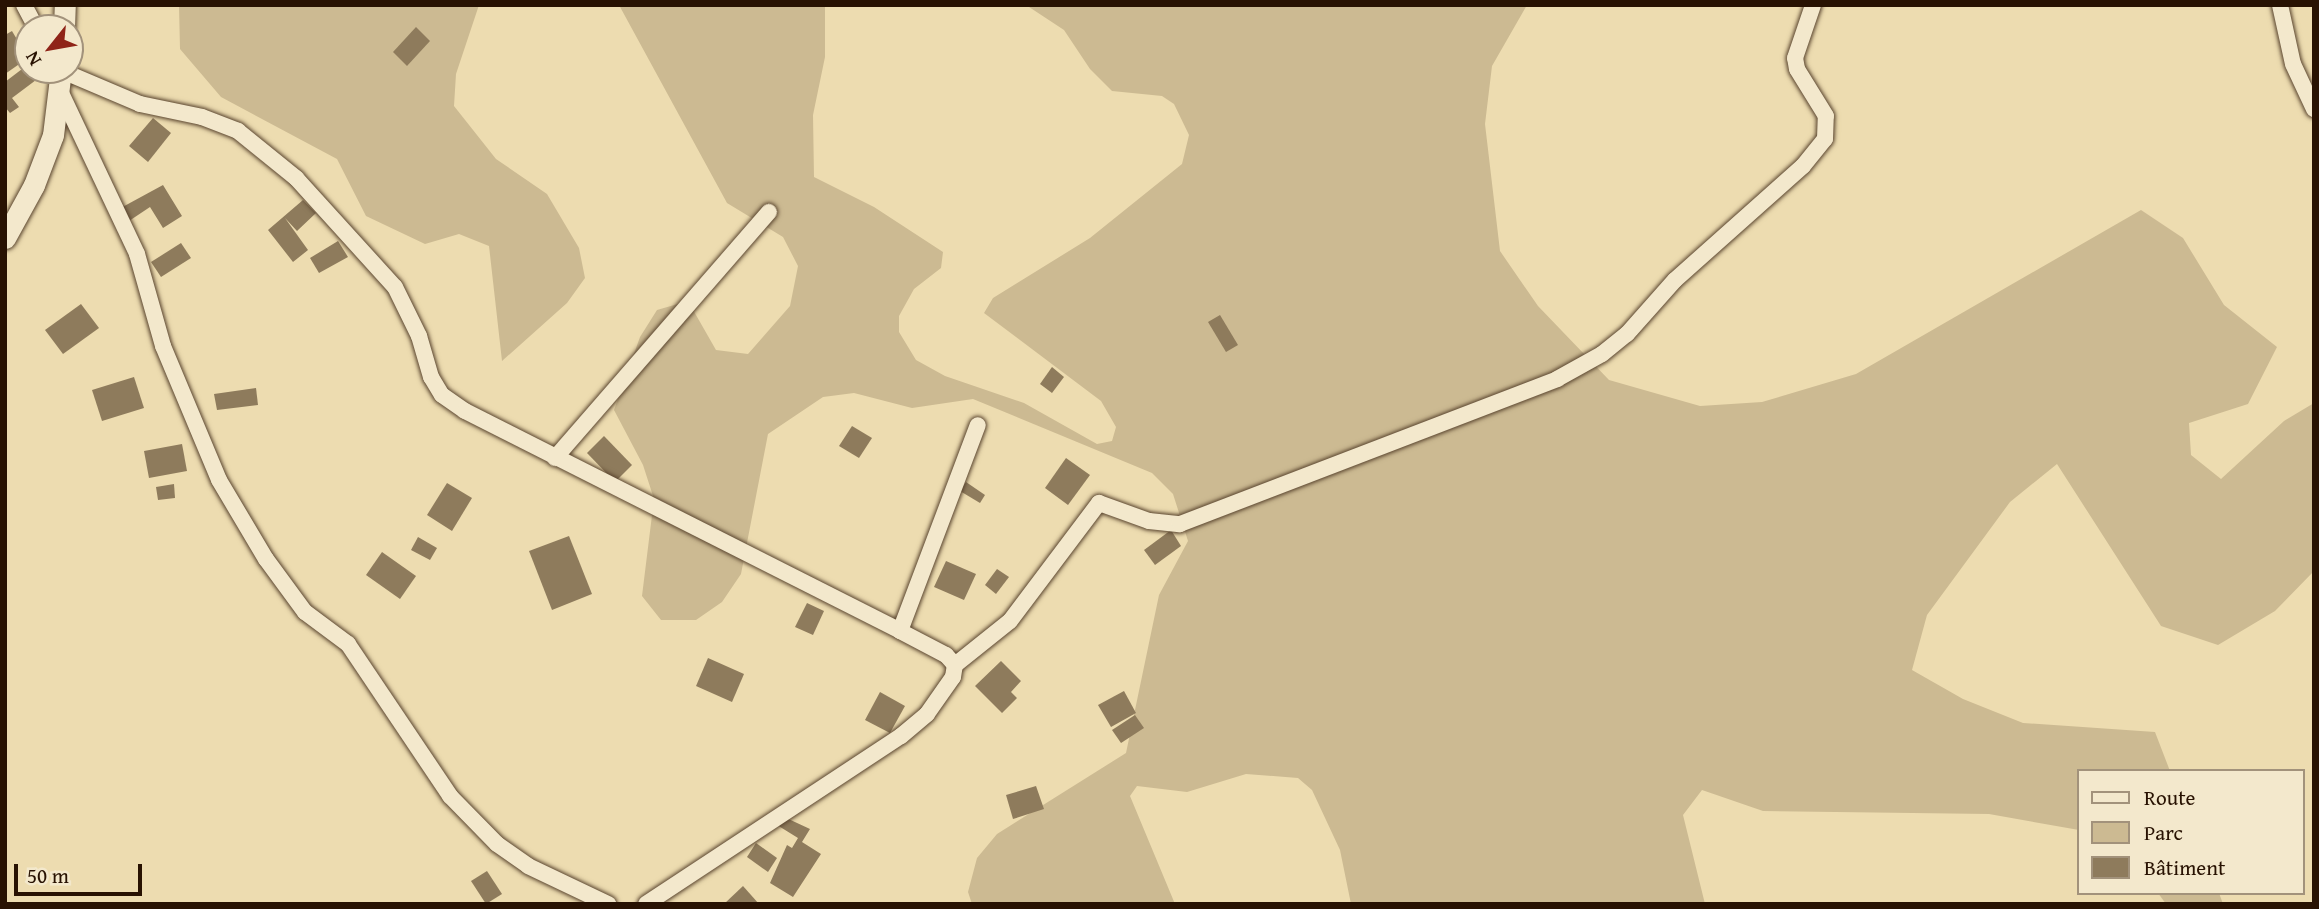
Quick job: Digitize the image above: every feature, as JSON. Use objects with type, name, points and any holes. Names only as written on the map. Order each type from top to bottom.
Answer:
[{"type":"street","points":[[646,904],[901,736],[927,714],[953,677],[955,666],[1010,621],[1099,503],[1149,522],[1180,524],[1557,379],[1602,354],[1675,280],[1803,166],[1825,139],[1829,127],[1826,116],[1797,69],[1795,58],[1813,5]]},
{"type":"street","points":[[2280,5],[2293,64],[2314,109]]},
{"type":"street","points":[[5,239],[34,185],[53,135],[60,84]]},
{"type":"street","points":[[64,84],[137,254],[163,346],[219,480],[266,559],[305,612],[348,644],[450,796],[497,844],[528,866],[608,904]]},
{"type":"street","points":[[84,84],[140,104],[238,131],[296,178],[395,287],[442,395],[482,422],[900,631],[946,655],[955,666]]},
{"type":"street","points":[[555,458],[769,212]]},
{"type":"street","points":[[900,631],[978,425]]},
{"type":"green space","points":[[179,5],[479,5],[456,74],[454,106],[496,159],[547,194],[579,248],[585,278],[567,303],[502,361],[489,246],[459,234],[425,244],[366,216],[337,159],[221,97],[180,49]]},
{"type":"green space","points":[[619,5],[825,5],[825,57],[813,115],[814,177],[874,207],[943,252],[941,268],[914,289],[899,316],[899,332],[916,360],[945,376],[1024,403],[1097,444],[1112,441],[1116,427],[1101,401],[984,313],[993,298],[1090,238],[1182,164],[1189,135],[1174,104],[1162,96],[1112,91],[1090,69],[1064,30],[1026,5],[1527,5],[1492,66],[1485,124],[1500,251],[1538,306],[1609,380],[1700,406],[1762,402],[1856,374],[2141,210],[2183,238],[2224,305],[2277,347],[2248,404],[2189,423],[2191,455],[2221,479],[2284,421],[2314,403],[2314,571],[2275,611],[2218,645],[2161,626],[2057,464],[2010,502],[1927,615],[1912,670],[1963,699],[2023,723],[2155,732],[2169,769],[2078,769],[2078,830],[1989,814],[1763,811],[1702,790],[1683,815],[1705,904],[1351,904],[1340,850],[1312,790],[1298,778],[1246,774],[1187,792],[1137,786],[1130,796],[1175,904],[972,904],[968,892],[977,858],[997,834],[1126,753],[1159,595],[1188,541],[1173,494],[1152,473],[973,399],[912,408],[854,393],[823,397],[768,434],[741,574],[722,602],[696,620],[661,620],[642,596],[654,499],[643,465],[614,410],[640,337],[657,310],[688,301],[716,350],[748,354],[790,306],[798,266],[783,237],[727,203]]},
{"type":"green space","points":[[2159,895],[2220,895],[2223,904],[2166,904]]},
{"type":"building","points":[[416,27],[430,41],[407,66],[393,52]]},
{"type":"building","points":[[12,31],[14,34],[14,68],[5,74],[5,35]]},
{"type":"building","points":[[14,75],[14,84],[31,84],[12,98],[19,107],[10,113],[5,107],[5,82]]},
{"type":"building","points":[[153,118],[171,133],[148,162],[129,146]]},
{"type":"building","points":[[163,185],[182,216],[163,228],[150,207],[126,223],[117,210]]},
{"type":"building","points":[[303,200],[316,213],[297,231],[285,218],[308,250],[293,262],[268,230]]},
{"type":"building","points":[[338,241],[348,257],[319,273],[310,258]]},
{"type":"building","points":[[181,243],[191,258],[161,277],[151,262]]},
{"type":"building","points":[[81,304],[99,328],[63,354],[45,330]]},
{"type":"building","points":[[1220,315],[1238,345],[1226,352],[1208,322]]},
{"type":"building","points":[[1052,367],[1064,377],[1052,393],[1040,384]]},
{"type":"building","points":[[134,377],[144,408],[102,421],[92,390]]},
{"type":"building","points":[[256,388],[258,405],[217,410],[214,394]]},
{"type":"building","points":[[852,426],[872,438],[859,458],[839,446]]},
{"type":"building","points":[[604,436],[632,465],[615,482],[587,453]]},
{"type":"building","points":[[182,444],[187,471],[149,478],[144,451]]},
{"type":"building","points":[[1066,458],[1090,475],[1068,505],[1045,488]]},
{"type":"building","points":[[966,482],[985,495],[980,503],[960,491]]},
{"type":"building","points":[[447,483],[472,498],[452,531],[427,515]]},
{"type":"building","points":[[174,484],[175,498],[158,500],[156,487]]},
{"type":"building","points":[[1171,530],[1181,546],[1155,565],[1144,550]]},
{"type":"building","points":[[569,536],[592,594],[552,610],[529,551]]},
{"type":"building","points":[[418,537],[437,548],[430,560],[411,550]]},
{"type":"building","points":[[382,552],[416,576],[400,599],[366,575]]},
{"type":"building","points":[[946,561],[976,574],[964,600],[934,587]]},
{"type":"building","points":[[997,569],[1009,577],[996,594],[985,585]]},
{"type":"building","points":[[807,603],[824,611],[813,635],[795,627]]},
{"type":"building","points":[[708,658],[744,674],[732,702],[696,686]]},
{"type":"building","points":[[1001,661],[1021,681],[1011,692],[1017,698],[1002,713],[975,686]]},
{"type":"building","points":[[1124,691],[1136,713],[1111,727],[1098,705]]},
{"type":"building","points":[[880,692],[905,706],[890,733],[865,720]]},
{"type":"building","points":[[1135,715],[1144,728],[1121,743],[1112,730]]},
{"type":"building","points":[[1036,786],[1044,809],[1013,819],[1006,795]]},
{"type":"building","points":[[782,816],[810,829],[802,842],[821,854],[793,897],[770,883],[787,845],[792,848],[798,838],[777,825]]},
{"type":"building","points":[[756,843],[777,858],[768,872],[747,857]]},
{"type":"building","points":[[487,871],[502,894],[486,904],[471,881]]},
{"type":"building","points":[[743,886],[759,904],[724,904]]}]
